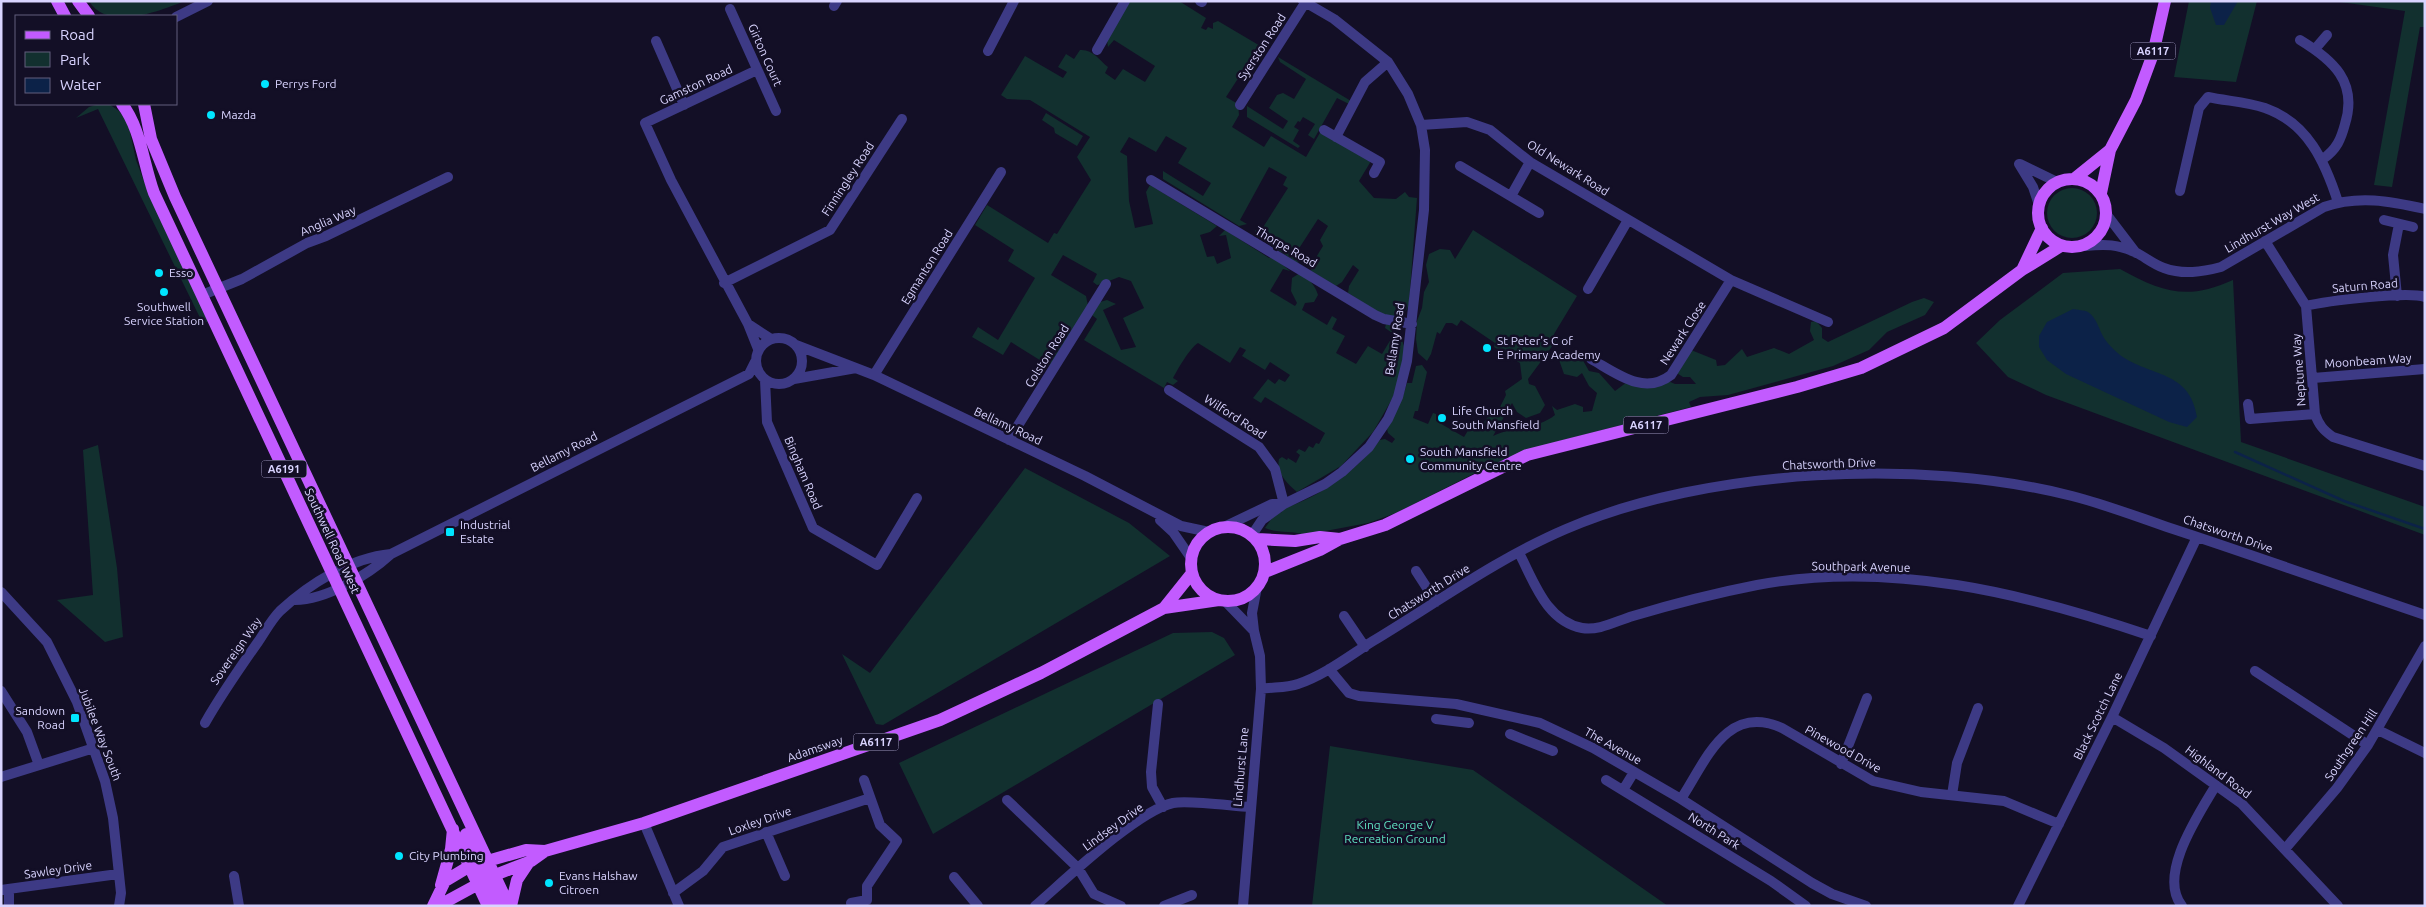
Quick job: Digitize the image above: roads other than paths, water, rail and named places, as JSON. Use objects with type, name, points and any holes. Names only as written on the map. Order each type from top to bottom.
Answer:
[{"type":"main road","points":[[57,1],[64,15]]},
{"type":"main road","points":[[78,1],[88,15]]},
{"type":"main road","name":"A6117","points":[[2107,215],[2106,204],[2101,194],[2110,150],[2136,100],[2153,54],[2165,1]]},
{"type":"main road","name":"Southwell Road West","points":[[123,105],[129,113],[135,127],[145,170],[154,192],[339,587],[453,829],[479,863]]},
{"type":"main road","name":"Southwell Road West","points":[[144,105],[152,139],[175,197],[444,768],[486,879],[510,906]]},
{"type":"main road","name":"A6117","points":[[2057,182],[2074,179],[2110,150]]},
{"type":"main road","points":[[2074,179],[2089,183],[2101,194]]},
{"type":"main road","points":[[2057,182],[2044,194],[2039,205],[2038,217],[2042,228],[2050,239],[2061,246],[2073,248],[2085,246],[2096,239],[2104,228],[2107,215]]},
{"type":"main road","name":"A6117","points":[[2022,270],[2042,228]]},
{"type":"main road","name":"A6117","points":[[1265,572],[1320,550],[1340,539],[1385,525],[1527,455],[1797,387],[1861,368],[1944,328],[2022,270],[2061,246]]},
{"type":"main road","points":[[1222,600],[1202,590],[1192,573],[1191,558],[1197,543],[1209,532],[1226,526]]},
{"type":"main road","name":"A6117","points":[[1226,526],[1242,529],[1254,537],[1295,541],[1320,537],[1340,539]]},
{"type":"main road","points":[[1254,537],[1264,555],[1265,572],[1257,587]]},
{"type":"main road","name":"Adamsway","points":[[1164,608],[1192,573]]},
{"type":"main road","name":"A6117","points":[[1222,600],[1246,597],[1257,587]]},
{"type":"main road","name":"Adamsway","points":[[479,863],[526,850],[545,850],[644,823],[940,720],[1041,673],[1164,608],[1222,600]]},
{"type":"main road","points":[[440,889],[451,849],[453,829]]},
{"type":"main road","name":"Adamsway","points":[[486,879],[531,861],[545,850]]},
{"type":"main road","points":[[510,906],[517,880],[531,861]]},
{"type":"main road","points":[[479,863],[485,866],[486,879],[498,906]]},
{"type":"main road","name":"A6117","points":[[433,906],[440,889],[450,876],[479,863]]},
{"type":"main road","name":"A6117","points":[[438,906],[486,879]]},
{"type":"main road","name":"Southwell Road West","points":[[486,879],[488,906]]},
{"type":"street","points":[[178,16],[208,1]]},
{"type":"street","points":[[988,51],[1014,1]]},
{"type":"street","points":[[1097,50],[1125,1]]},
{"type":"street","points":[[1304,2],[1334,19],[1388,62],[1408,94],[1421,125]]},
{"type":"street","name":"Syerston Road","points":[[1240,105],[1304,2]]},
{"type":"street","name":"Girton Court","points":[[730,9],[776,110]]},
{"type":"street","points":[[2315,49],[2327,35]]},
{"type":"street","points":[[2300,40],[2315,49],[2346,81],[2350,95],[2347,119],[2341,138],[2333,152],[2323,159]]},
{"type":"street","points":[[656,41],[684,105]]},
{"type":"street","points":[[1336,137],[1365,82],[1388,62]]},
{"type":"street","name":"Gamston Road","points":[[724,283],[671,180],[645,123],[757,70]]},
{"type":"street","points":[[2180,191],[2199,108],[2208,97],[2254,105],[2290,121],[2306,135],[2323,159],[2338,202]]},
{"type":"street","name":"Finningley Road","points":[[724,283],[830,230],[902,119]]},
{"type":"street","name":"Old Newark Road","points":[[1421,125],[1466,122],[1490,130],[1530,162],[1731,280],[1828,322]]},
{"type":"street","name":"Bellamy Road","points":[[1254,537],[1262,520],[1284,504],[1325,484],[1342,472],[1368,447],[1380,432],[1398,397],[1407,361],[1412,324],[1426,185],[1426,150],[1421,125]]},
{"type":"street","points":[[1324,130],[1380,162],[1374,173]]},
{"type":"street","points":[[1511,196],[1530,162]]},
{"type":"street","points":[[2039,205],[2033,187],[2019,164],[2057,182]]},
{"type":"street","points":[[1460,166],[1539,213]]},
{"type":"street","name":"Egmanton Road","points":[[874,374],[1001,172]]},
{"type":"street","name":"Anglia Way","points":[[202,295],[242,279],[306,243],[326,236],[448,177]]},
{"type":"street","name":"Thorpe Road","points":[[1151,180],[1375,315],[1384,319],[1412,324]]},
{"type":"street","name":"Lindhurst Way West","points":[[2085,246],[2110,243],[2137,253],[2163,268],[2184,272],[2204,271],[2221,267],[2324,207],[2338,202],[2364,199],[2391,201],[2425,208]]},
{"type":"street","name":"Lindhurst Way West","points":[[2107,215],[2137,253]]},
{"type":"street","points":[[1588,289],[1628,220]]},
{"type":"street","points":[[2384,220],[2413,227]]},
{"type":"street","points":[[2397,296],[2393,254],[2399,224]]},
{"type":"street","name":"Neptune Way","points":[[2265,241],[2306,306],[2315,414],[2323,430],[2333,437],[2425,466]]},
{"type":"street","name":"Newark Close","points":[[1591,359],[1633,382],[1657,384],[1676,368],[1731,280]]},
{"type":"street","points":[[724,283],[748,324],[758,349],[755,362],[749,374],[764,378],[772,383],[783,384]]},
{"type":"street","name":"Colston Road","points":[[1009,440],[1106,284]]},
{"type":"street","name":"Saturn Road","points":[[2306,306],[2397,296],[2418,295],[2425,297]]},
{"type":"street","points":[[748,324],[771,339]]},
{"type":"street","points":[[758,349],[771,339],[780,338],[796,345],[801,353],[800,371],[794,379],[783,384],[767,397]]},
{"type":"street","name":"Bellamy Road","points":[[796,345],[874,374],[1182,526],[1209,532]]},
{"type":"street","points":[[755,362],[764,378]]},
{"type":"street","name":"Bellamy Road","points":[[794,379],[857,368]]},
{"type":"street","name":"Moonbeam Way","points":[[2313,378],[2425,368]]},
{"type":"street","name":"Bellamy Road","points":[[339,587],[378,566],[391,554],[749,374]]},
{"type":"street","name":"Bingham Road","points":[[764,378],[767,397],[765,406],[767,422],[813,528],[877,565],[917,498]]},
{"type":"street","name":"Wilford Road","points":[[1169,390],[1260,447],[1275,470],[1284,504]]},
{"type":"street","points":[[2248,404],[2250,419],[2315,414]]},
{"type":"street","name":"Chatsworth Drive","points":[[1261,688],[1296,685],[1329,669],[1519,553],[1591,518],[1654,500],[1715,487],[1833,475],[1961,478],[2073,496],[2425,615]]},
{"type":"street","name":"Bellamy Road","points":[[1226,526],[1272,504],[1284,504]]},
{"type":"street","name":"Bellamy Road","points":[[1148,509],[1173,532],[1191,558]]},
{"type":"street","name":"Black Scotch Lane","points":[[2018,906],[2112,717],[2197,537]]},
{"type":"street","name":"Southpark Avenue","points":[[1519,553],[1549,608],[1559,618],[1584,629],[1599,628],[1632,616],[1758,585],[1824,577],[1883,577],[1939,582],[2001,592],[2101,619],[2151,636]]},
{"type":"street","name":"Bellamy Road","points":[[333,574],[376,556],[391,554]]},
{"type":"street","points":[[1416,571],[1436,602]]},
{"type":"street","name":"Sovereign Way","points":[[205,723],[218,700],[279,612],[295,600],[305,589],[333,574]]},
{"type":"street","name":"Sovereign Way","points":[[295,600],[308,600],[339,587]]},
{"type":"street","name":"Lindhurst Lane","points":[[1243,906],[1261,688],[1260,656],[1252,613],[1257,587]]},
{"type":"street","name":"Jubilee Way South","points":[[1,592],[46,642],[77,702],[106,780],[111,806],[121,893],[119,906]]},
{"type":"street","points":[[1222,600],[1254,631]]},
{"type":"street","points":[[1344,616],[1365,647]]},
{"type":"street","name":"Southgreen Hill","points":[[2285,849],[2337,788],[2368,745],[2425,646]]},
{"type":"street","name":"The Avenue","points":[[1329,669],[1349,693],[1359,696],[1456,704],[1540,723],[1593,748],[1681,799],[1812,884],[1832,894],[1866,906]]},
{"type":"street","points":[[2255,671],[2368,745]]},
{"type":"street","points":[[1,691],[26,732],[39,765]]},
{"type":"street","points":[[1842,764],[1867,698]]},
{"type":"street","points":[[1158,704],[1151,772],[1152,786],[1163,807]]},
{"type":"street","points":[[1453,721],[1456,704]]},
{"type":"street","points":[[1952,795],[1957,763],[1978,708]]},
{"type":"street","name":"Highland Road","points":[[2112,717],[2164,748],[2242,804],[2338,906]]},
{"type":"street","points":[[1436,719],[1468,723]]},
{"type":"street","name":"Pinewood Drive","points":[[1681,799],[1721,738],[1729,729],[1740,724],[1755,721],[1771,723],[1874,782],[1894,788],[2004,802],[2059,824]]},
{"type":"street","points":[[1533,741],[1540,723]]},
{"type":"street","points":[[2378,730],[2425,753]]},
{"type":"street","points":[[1510,734],[1533,741],[1553,751]]},
{"type":"street","points":[[1,777],[94,748]]},
{"type":"street","points":[[1624,790],[1634,772]]},
{"type":"street","points":[[852,903],[867,900],[867,886],[897,841],[880,825],[864,780]]},
{"type":"street","name":"North Park","points":[[1606,780],[1771,881],[1806,906]]},
{"type":"street","points":[[2182,906],[2176,895],[2173,880],[2175,870],[2197,816],[2216,786]]},
{"type":"street","name":"Loxley Drive","points":[[672,892],[703,871],[723,847],[870,798]]},
{"type":"street","points":[[1007,800],[1078,868],[1094,894],[1097,906]]},
{"type":"street","name":"Lindsey Drive","points":[[1034,906],[1134,824],[1163,807],[1175,803],[1250,807]]},
{"type":"street","points":[[644,823],[679,906]]},
{"type":"street","points":[[766,832],[785,876]]},
{"type":"street","name":"Sawley Drive","points":[[5,889],[118,874]]},
{"type":"street","points":[[234,876],[239,906]]},
{"type":"street","points":[[954,877],[978,906]]},
{"type":"street","points":[[5,889],[9,906]]},
{"type":"street","points":[[1094,894],[1121,906]]},
{"type":"street","points":[[1164,906],[1192,895]]},
{"type":"water","points":[[2211,1],[2238,1],[2224,25],[2216,25],[2210,8]]},
{"type":"water","points":[[2073,309],[2086,311],[2091,315],[2102,335],[2120,355],[2177,383],[2186,391],[2193,402],[2197,417],[2187,427],[2169,422],[2066,374],[2047,360],[2039,347],[2039,336],[2047,322]]},
{"type":"waterway","points":[[2235,452],[2344,501],[2425,529]]},
{"type":"place","name":"Perrys Ford","points":[[265,84]]},
{"type":"place","name":"Mazda","points":[[211,115]]},
{"type":"place","name":"Esso","points":[[159,273]]},
{"type":"place","name":"Southwell Service Station","points":[[164,292]]},
{"type":"place","name":"St Peter's C of E Primary Academy","points":[[1487,348]]},
{"type":"place","name":"Life Church South Mansfield","points":[[1442,418]]},
{"type":"place","name":"South Mansfield Community Centre","points":[[1410,459]]},
{"type":"place","name":"Industrial Estate","points":[[450,532]]},
{"type":"place","name":"Sandown Road","points":[[75,718]]},
{"type":"place","name":"City Plumbing","points":[[399,856]]},
{"type":"place","name":"Evans Halshaw Citroen","points":[[549,883]]},
{"type":"park label","name":"King George V Recreation Ground","points":[[1395,832]]}]
